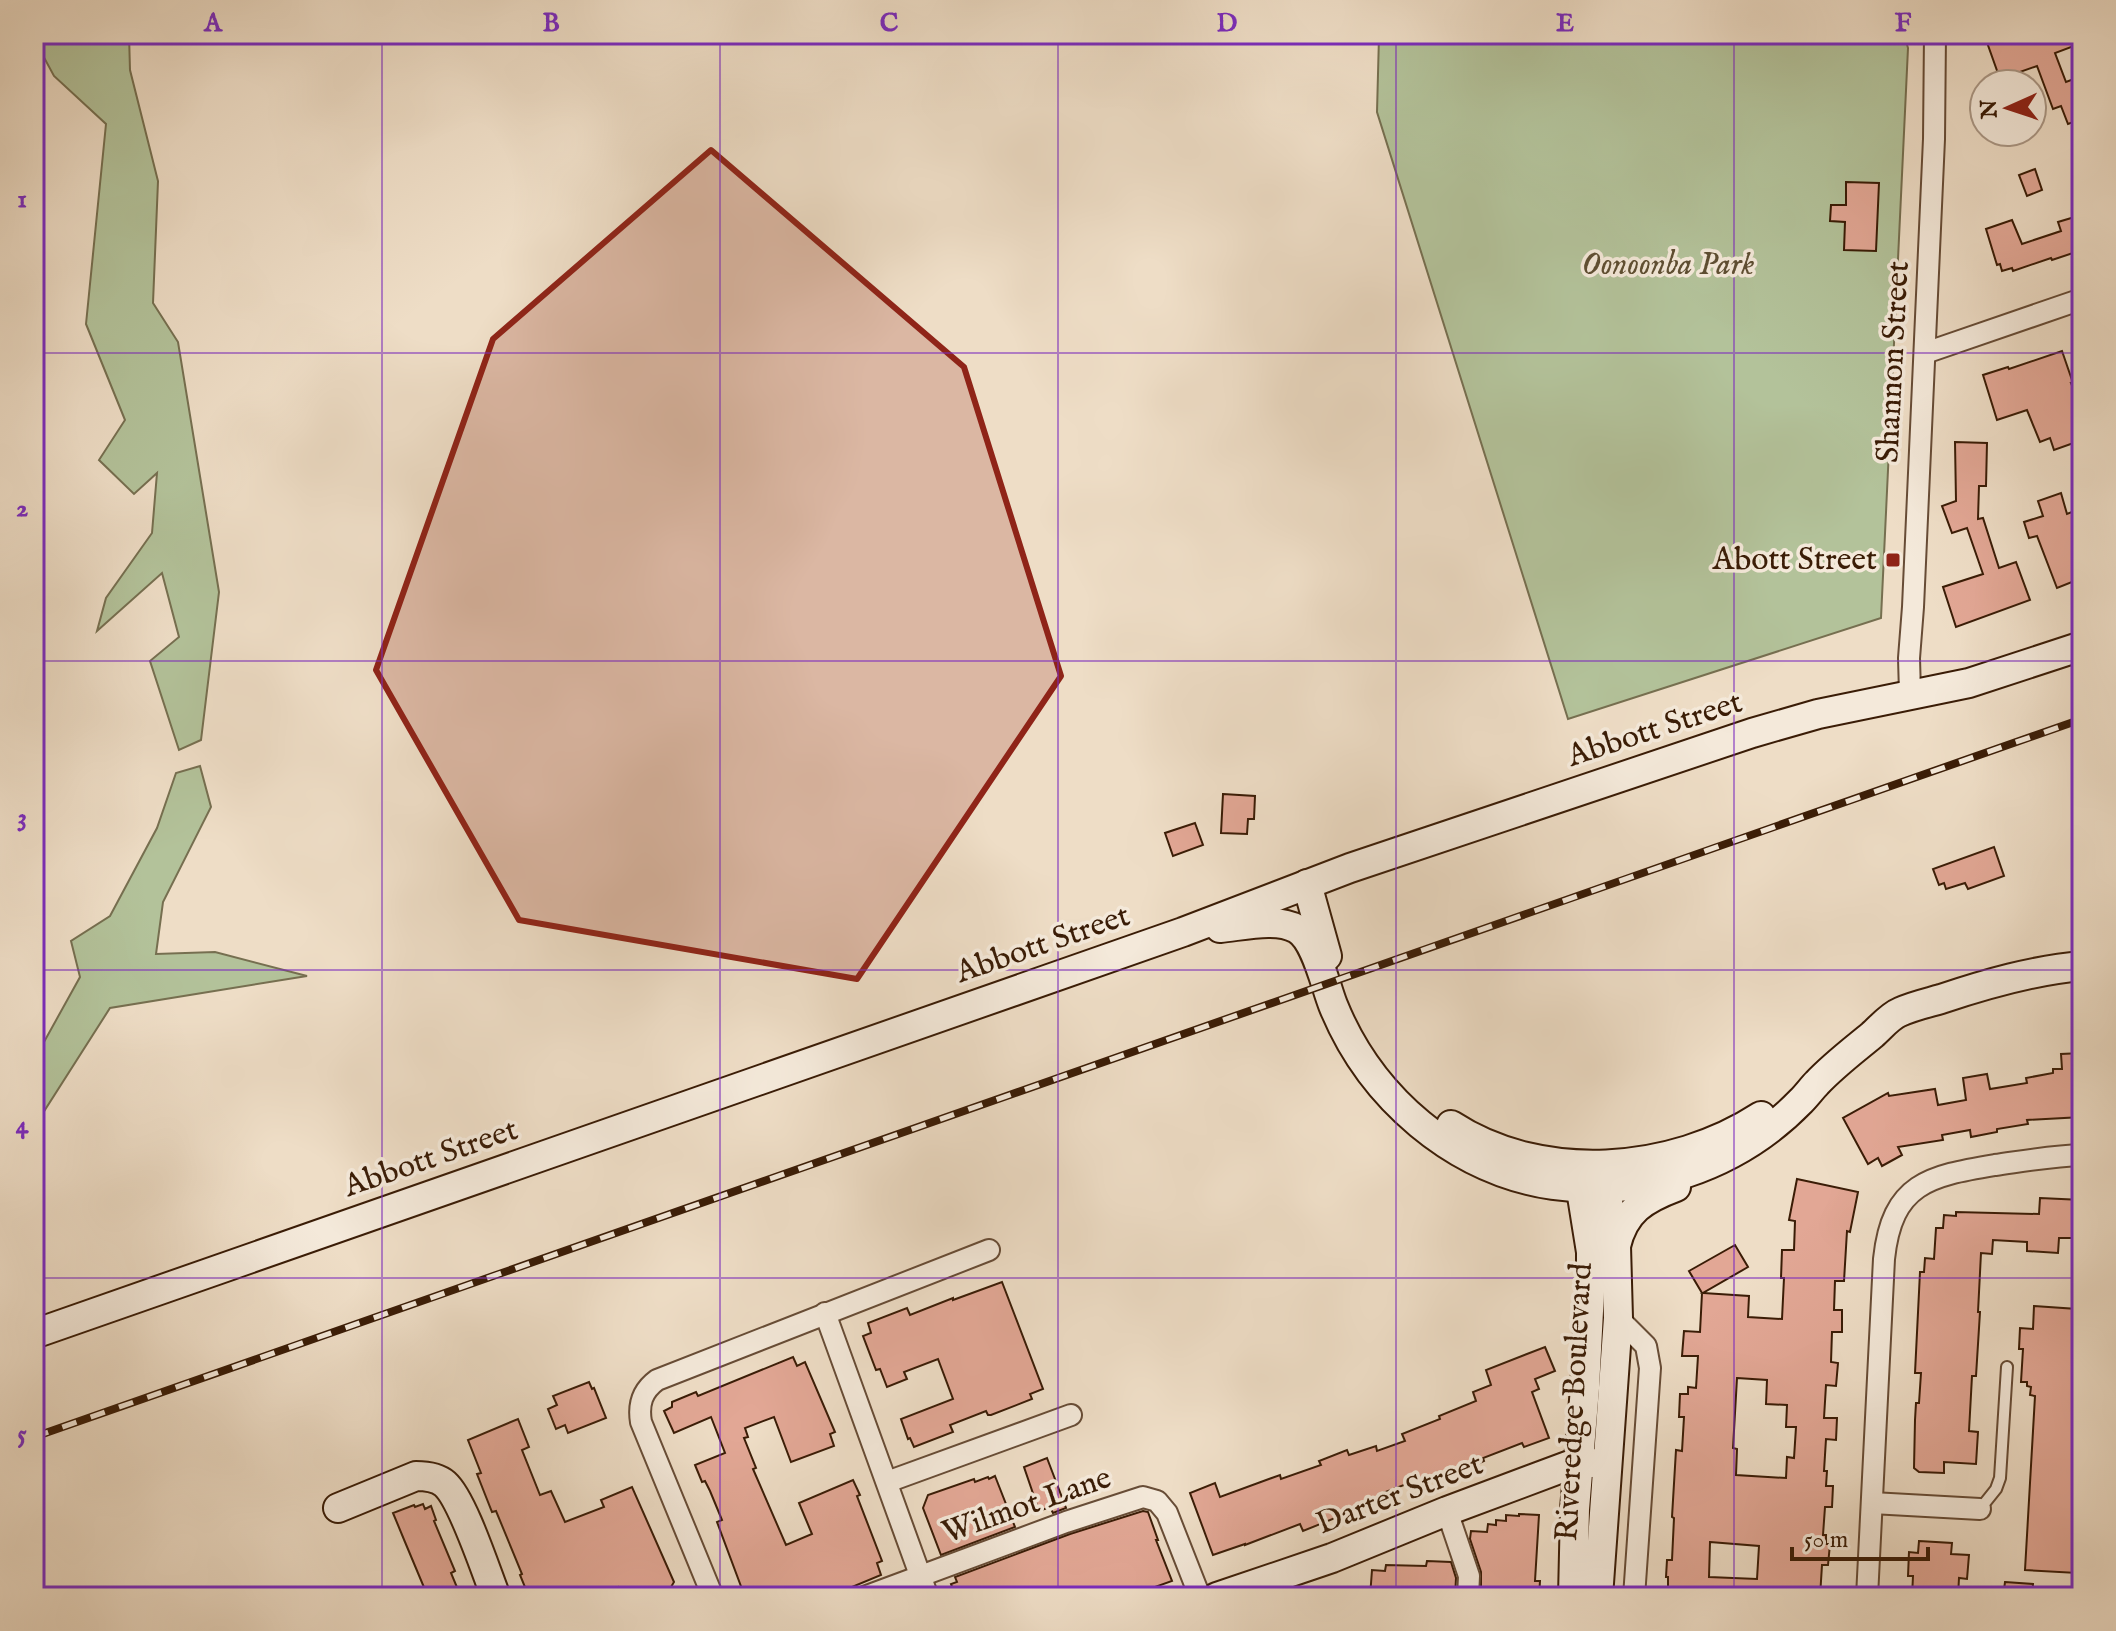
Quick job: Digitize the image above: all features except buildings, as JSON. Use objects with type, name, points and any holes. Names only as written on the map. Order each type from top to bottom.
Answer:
[{"type":"street","name":"Shannon Street","points":[[1910,693],[1909,658],[1934,139],[1935,34]]},
{"type":"street","points":[[1925,353],[2082,299]]},
{"type":"street","name":"Abbott Street","points":[[34,1334],[1183,932],[1307,884],[1752,733],[1818,714],[1969,683],[2082,646]]},
{"type":"street","points":[[1307,884],[1331,971],[1375,1051],[1422,1104],[1478,1140],[1591,1176],[1636,1185],[1683,1175],[1714,1163],[1754,1141]]},
{"type":"street","points":[[1183,932],[1272,924],[1300,931],[1309,943],[1350,1041],[1391,1096],[1414,1120],[1448,1145],[1496,1169],[1538,1182],[1591,1176],[1705,1144],[1817,1083]]},
{"type":"street","points":[[1616,1246],[1626,1218],[1639,1206],[1659,1194],[1724,1170],[1898,1012],[1988,983],[2082,966]]},
{"type":"street","points":[[1867,1597],[1884,1259],[1890,1226],[1905,1199],[1936,1177],[2043,1157],[2082,1155]]},
{"type":"street","name":"Riveredge Boulevard","points":[[1591,1176],[1616,1246],[1618,1318],[1598,1597]]},
{"type":"street","name":"Riveredge Boulevard","points":[[1573,1597],[1578,1462],[1591,1272],[1591,1176]]},
{"type":"street","points":[[713,1597],[641,1422],[639,1410],[648,1386],[989,1250]]},
{"type":"street","points":[[825,1313],[928,1597]]},
{"type":"street","points":[[1618,1318],[1646,1346],[1650,1368],[1634,1597]]},
{"type":"street","points":[[887,1482],[1071,1415]]},
{"type":"street","name":"Darter Street","points":[[1217,1597],[1332,1558],[1578,1462],[1608,1464]]},
{"type":"street","points":[[338,1508],[416,1476],[444,1482],[456,1498],[496,1597]]},
{"type":"street","name":"Wilmot Lane","points":[[864,1597],[1066,1522],[1143,1497],[1157,1501],[1167,1513],[1200,1597]]},
{"type":"street","points":[[1872,1503],[1980,1509]]},
{"type":"street","points":[[1447,1511],[1469,1576],[1468,1597]]},
{"type":"lane","points":[[1980,1509],[1996,1489],[2000,1478],[2007,1367]]},
{"type":"highlighted area","points":[[711,150],[964,367],[1061,676],[857,979],[519,920],[376,670],[493,339]]},
{"type":"green space","points":[[34,34],[129,34],[130,70],[158,181],[153,303],[178,342],[219,592],[201,740],[179,750],[150,661],[179,637],[162,573],[97,631],[106,598],[152,533],[157,473],[134,494],[99,460],[125,420],[86,324],[106,124],[54,76]]},
{"type":"green space","name":"Oonoonba Park","points":[[1904,34],[1908,48],[1881,618],[1568,719],[1377,112],[1379,36]]},
{"type":"green space","points":[[200,766],[211,807],[163,902],[156,954],[215,952],[307,976],[110,1008],[34,1127],[34,1060],[80,977],[71,941],[110,916],[157,828],[176,773]]},
{"type":"railway","points":[[34,1437],[2082,719]]},
{"type":"place","name":"Abott Street","points":[[1893,560]]}]
